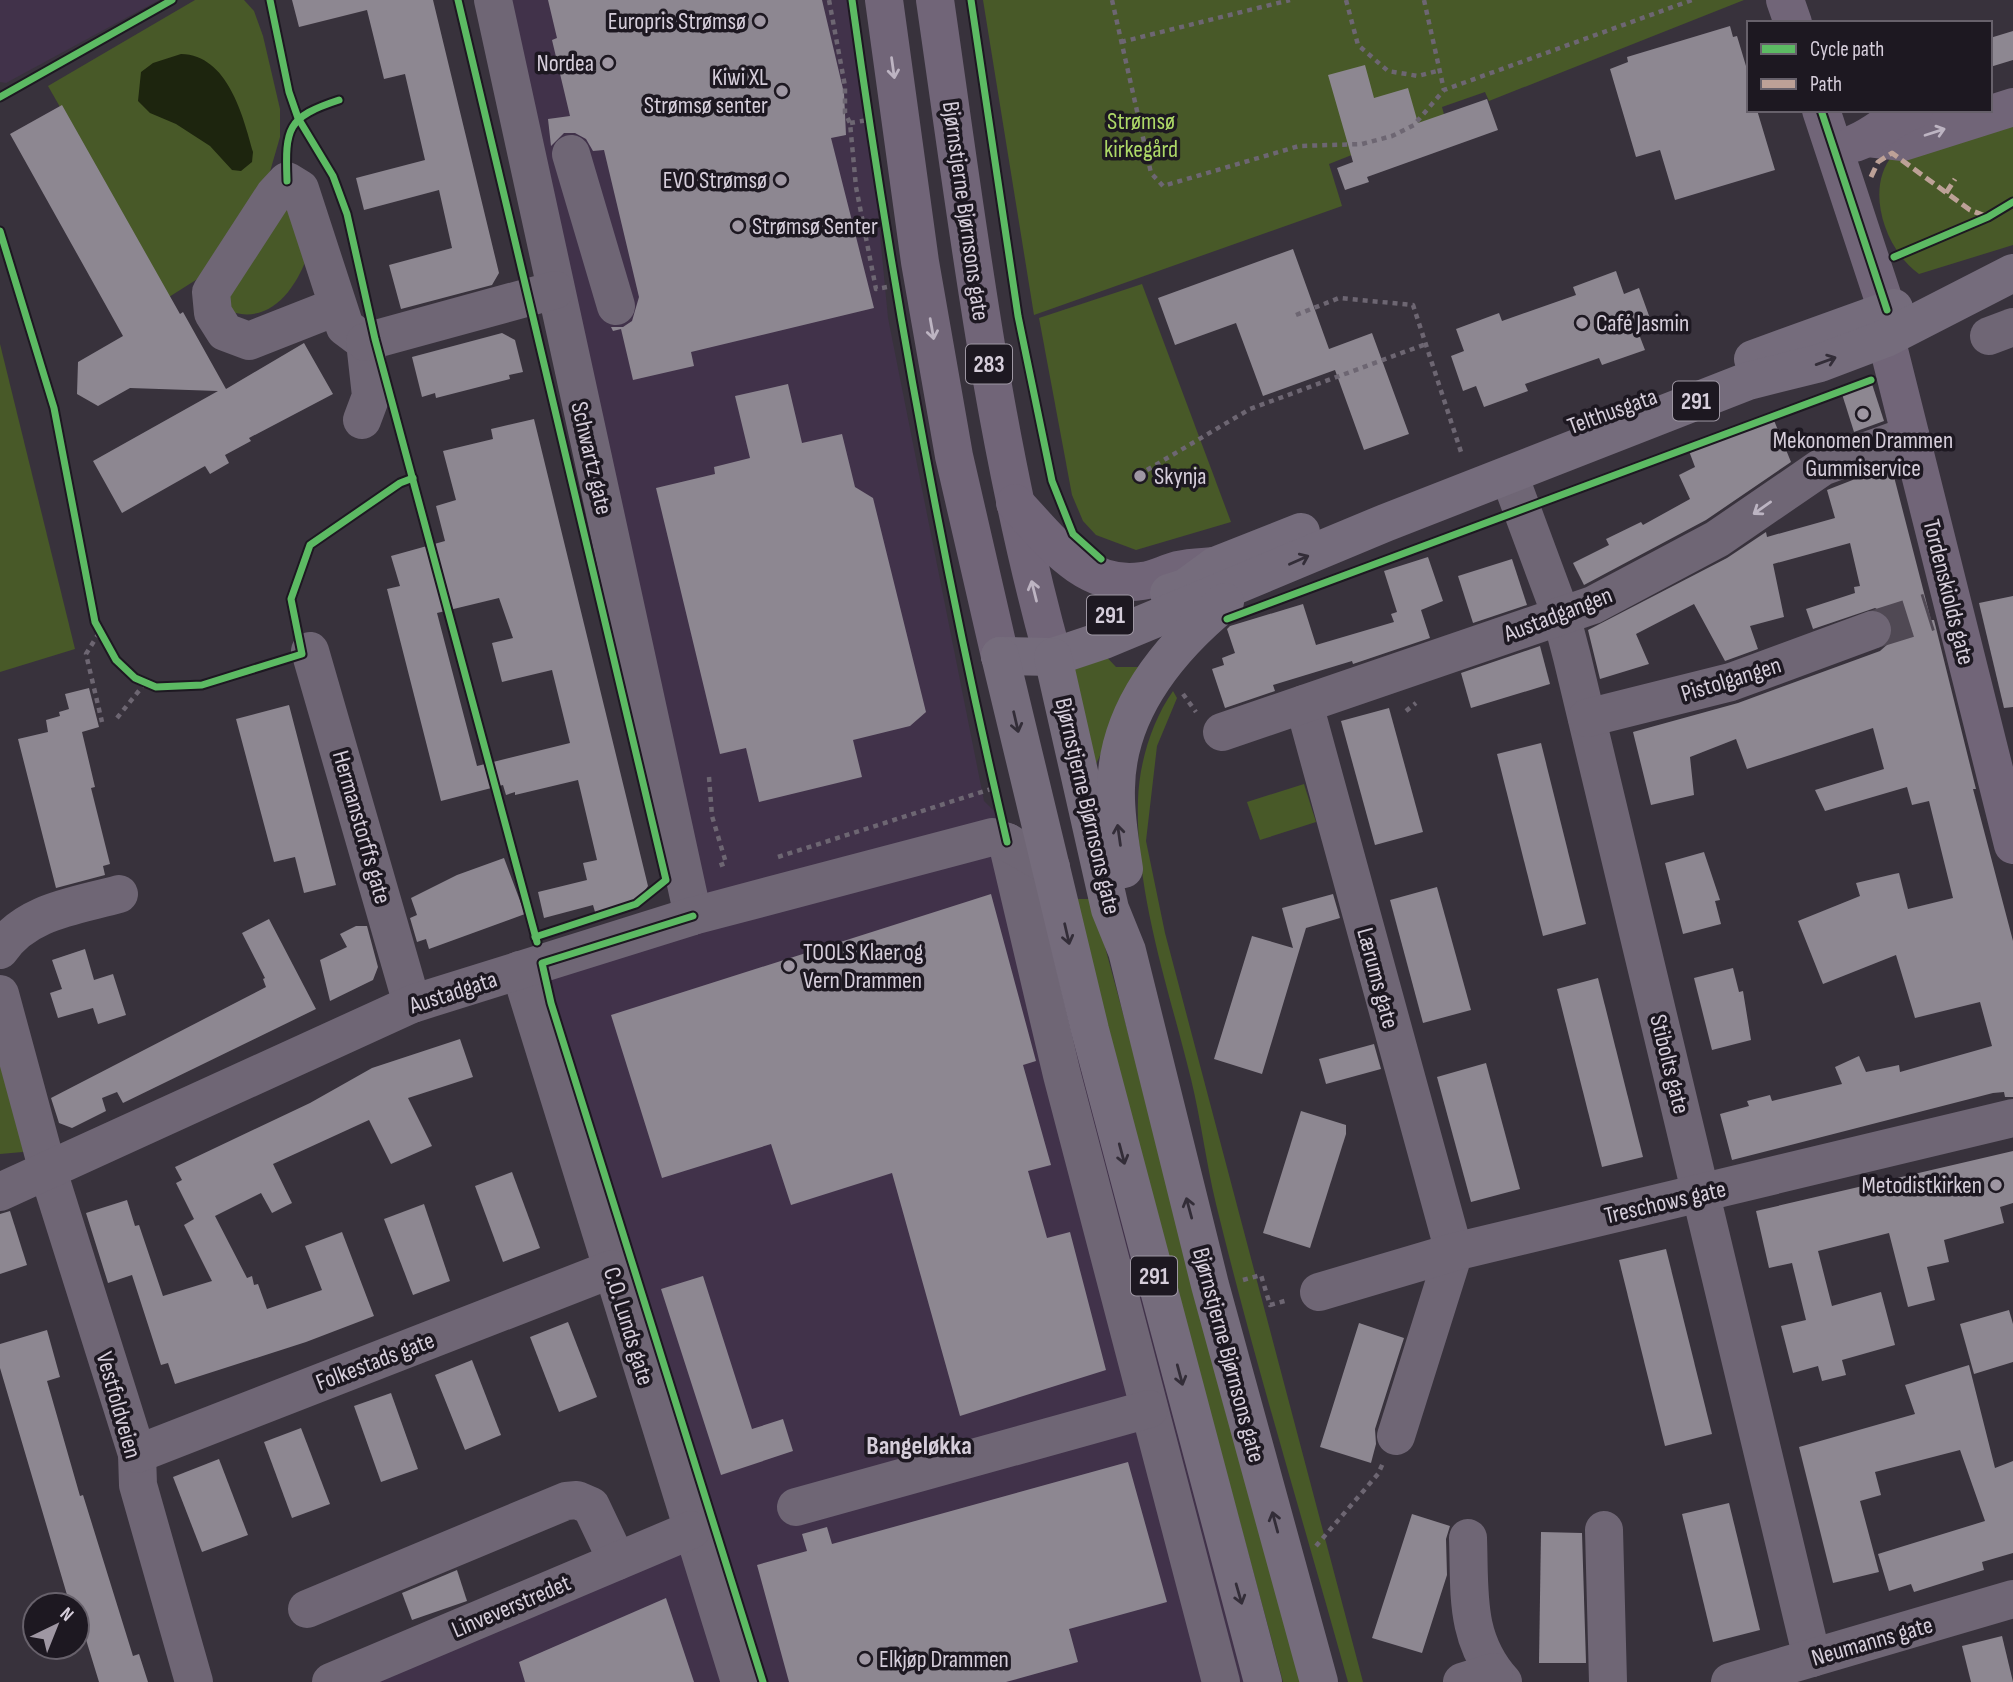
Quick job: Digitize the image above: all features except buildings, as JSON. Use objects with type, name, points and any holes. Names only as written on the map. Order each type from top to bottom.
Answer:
[{"type":"highway","name":"Telthusgata","points":[[1000,656],[1050,647],[1249,582],[1385,523],[1748,381],[1820,363],[1955,286],[2013,271]]},
{"type":"highway","name":"Telthusgata","points":[[1050,647],[1185,588],[1215,566],[1552,433],[1886,324]]},
{"type":"highway","name":"Telthusgata","points":[[1127,951],[1130,907],[1116,818],[1116,786],[1128,726],[1151,681],[1179,643],[1249,582]]},
{"type":"highway","name":"Bjørnstjerne Bjørnsons gate","points":[[1050,647],[1110,909],[1127,951],[1206,1272],[1319,1682]]},
{"type":"highway","name":"Bjørnstjerne Bjørnsons gate","points":[[1000,656],[1090,1030],[1263,1682]]},
{"type":"main road","name":"Bjørnstjerne Bjørnsons gate","points":[[884,0],[920,262],[954,456],[1000,656]]},
{"type":"main road","name":"Bjørnstjerne Bjørnsons gate","points":[[934,0],[980,311],[1013,500],[1050,647]]},
{"type":"main road","points":[[1785,0],[1792,21]]},
{"type":"main road","points":[[1992,85],[2013,79]]},
{"type":"main road","points":[[1851,144],[1903,142],[2013,107]]},
{"type":"main road","name":"Tordenskiolds gate","points":[[1823,112],[1851,144],[1910,435],[1941,608],[2013,845]]},
{"type":"main road","points":[[1851,144],[1895,116],[1907,112]]},
{"type":"main road","name":"Telthusgata","points":[[1013,500],[1058,548],[1094,576],[1121,582],[1142,581],[1179,569],[1215,566]]},
{"type":"street","name":"Schwartz gate","points":[[493,0],[693,916]]},
{"type":"street","points":[[571,154],[579,234],[616,306]]},
{"type":"street","points":[[365,342],[555,290]]},
{"type":"street","points":[[338,306],[345,327],[365,342],[371,396],[362,420]]},
{"type":"street","name":"Austadgangen","points":[[1222,732],[1593,605],[1717,539],[1822,467],[1910,435]]},
{"type":"street","name":"Stibolts gate","points":[[1509,475],[1561,615],[1812,1658]]},
{"type":"street","name":"Pistolgangen","points":[[1587,719],[1731,682],[1872,630]]},
{"type":"street","name":"Hermanstorffs gate","points":[[310,651],[412,1004]]},
{"type":"street","name":"Lærums gate","points":[[1304,704],[1454,1252]]},
{"type":"street","name":"Austadgata","points":[[0,1192],[412,1004],[693,916],[992,837],[1007,842],[1051,867]]},
{"type":"street","points":[[1007,842],[1062,1074],[1221,1682]]},
{"type":"street","points":[[0,950],[9,936],[28,920],[119,894]]},
{"type":"street","name":"C.O. Lunds gate","points":[[520,970],[740,1682]]},
{"type":"street","points":[[0,994],[48,1171]]},
{"type":"street","name":"Treschows gate","points":[[1319,1292],[1454,1252],[2013,1118]]},
{"type":"street","name":"Vestfoldveien","points":[[48,1171],[137,1454],[138,1485],[194,1682]]},
{"type":"street","points":[[1396,1436],[1454,1252]]},
{"type":"street","name":"Folkestads gate","points":[[137,1454],[612,1269]]},
{"type":"street","points":[[796,1507],[1149,1409]]},
{"type":"street","points":[[306,1609],[566,1501],[577,1500],[591,1506],[617,1561]]},
{"type":"street","name":"Linveverstredet","points":[[331,1682],[691,1530]]},
{"type":"street","points":[[1604,1530],[1608,1682]]},
{"type":"street","points":[[1468,1538],[1471,1626],[1487,1679]]},
{"type":"street","name":"Neumanns gate","points":[[1730,1682],[2013,1599]]},
{"type":"path","points":[[829,0],[845,86],[845,113],[850,122],[856,187],[876,289],[894,286]]},
{"type":"path","points":[[1112,0],[1151,173],[1163,186],[1299,146],[1362,144],[1392,136],[1414,125],[1444,90],[1692,0]]},
{"type":"path","points":[[1121,42],[1290,0]]},
{"type":"path","points":[[1346,0],[1358,45],[1388,71],[1419,76],[1441,70]]},
{"type":"path","points":[[1424,0],[1444,90]]},
{"type":"path","points":[[867,107],[871,134]]},
{"type":"path","points":[[850,122],[869,120]]},
{"type":"path","points":[[891,272],[896,299]]},
{"type":"path","points":[[1296,315],[1339,298],[1412,305],[1461,452]]},
{"type":"path","points":[[1147,470],[1250,409],[1426,344]]},
{"type":"path","points":[[95,622],[105,643]]},
{"type":"path","points":[[99,633],[87,647],[86,654],[102,722]]},
{"type":"path","points":[[135,678],[156,687]]},
{"type":"path","points":[[117,718],[146,682]]},
{"type":"path","points":[[1180,689],[1202,718],[1222,732]]},
{"type":"path","points":[[991,775],[1007,842]]},
{"type":"path","points":[[709,777],[712,816],[727,866],[718,866]]},
{"type":"path","points":[[771,864],[786,853],[994,788]]},
{"type":"path","points":[[1232,1282],[1261,1275],[1270,1305],[1319,1292]]},
{"type":"path","points":[[1315,1547],[1378,1474],[1396,1436]]},
{"type":"shaded area","points":[[0,0],[159,0],[6,83],[0,82]]},
{"type":"shaded area","points":[[493,0],[848,0],[867,99],[888,318],[984,801],[1051,867],[1247,1682],[331,1682],[691,1530],[520,970],[693,916]]},
{"type":"shaded area","points":[[181,54],[197,57],[211,65],[231,90],[253,152],[252,162],[241,171],[232,170],[210,146],[176,124],[150,113],[138,101],[141,72],[153,63]]},
{"type":"green space","points":[[195,0],[244,0],[254,11],[263,36],[280,109],[280,137],[269,175],[199,278],[169,297],[48,86]]},
{"type":"green space","name":"Strømsø kirkegård","points":[[983,0],[1744,0],[1489,101],[1485,92],[1442,107],[1445,118],[1329,164],[1342,206],[1034,315]]},
{"type":"green space","points":[[2013,116],[2013,245],[1919,274],[1897,250],[1882,218],[1880,184],[1884,169],[1893,155]]},
{"type":"green space","points":[[287,208],[310,248],[300,274],[283,298],[272,306],[247,314],[232,312],[221,288]]},
{"type":"green space","points":[[1142,284],[1231,522],[1136,550],[1096,535],[1083,521],[1072,495],[1039,318]]},
{"type":"green space","points":[[0,344],[75,649],[0,672]]},
{"type":"green space","points":[[1101,651],[1116,667],[1138,667],[1141,670],[1096,764],[1072,663]]},
{"type":"green space","points":[[1173,691],[1177,698],[1157,746],[1146,841],[1165,933],[1363,1682],[1348,1682],[1263,1384],[1216,1204],[1195,1094],[1148,906],[1139,835],[1139,786],[1153,729]]},
{"type":"green space","points":[[1304,784],[1316,822],[1260,840],[1247,802]]},
{"type":"green space","points":[[1071,899],[1092,899],[1304,1682],[1283,1682]]},
{"type":"green space","points":[[0,1033],[34,1151],[0,1154]]},
{"type":"tunnel","points":[[1872,630],[1929,612]]},
{"type":"marked path","points":[[1871,177],[1878,162],[1892,153],[1970,210],[1988,217]]},
{"type":"marked path","points":[[1946,193],[1955,179]]},
{"type":"cycle path","points":[[0,97],[172,0]]},
{"type":"cycle path","points":[[270,0],[289,92],[298,118],[333,176],[347,214],[375,339],[537,942]]},
{"type":"cycle path","points":[[458,0],[666,880],[636,904],[535,937]]},
{"type":"cycle path","points":[[852,0],[884,212],[920,422],[961,633],[1007,842]]},
{"type":"cycle path","points":[[971,0],[1018,316],[1052,481],[1073,534],[1101,559]]},
{"type":"cycle path","points":[[287,181],[287,148],[293,127],[309,112],[339,100]]},
{"type":"cycle path","points":[[1822,112],[1887,310]]},
{"type":"cycle path","points":[[1894,257],[1988,217],[2013,202]]},
{"type":"cycle path","points":[[0,231],[54,408],[95,622],[116,660],[135,678],[156,687],[202,685],[302,654],[291,599],[310,545],[400,483],[413,478]]},
{"type":"cycle path","points":[[1227,619],[1871,380]]},
{"type":"cycle path","points":[[693,916],[542,963],[551,1003],[763,1682]]},
{"type":"place","name":"Europris Strømsø","points":[[760,21]]},
{"type":"place","name":"Nordea","points":[[608,63]]},
{"type":"place","name":"Kiwi XL Strømsø senter","points":[[782,91]]},
{"type":"place","name":"EVO Strømsø","points":[[781,180]]},
{"type":"place","name":"Strømsø Senter","points":[[738,226]]},
{"type":"place","name":"Café Jasmin","points":[[1582,323]]},
{"type":"place","name":"Mekonomen Drammen Gummiservice","points":[[1863,414]]},
{"type":"place","name":"Skynja","points":[[1140,476]]},
{"type":"place","name":"TOOLS Klaer og Vern Drammen","points":[[789,966]]},
{"type":"place","name":"Metodistkirken","points":[[1996,1185]]},
{"type":"place","name":"Elkjøp Drammen","points":[[865,1659]]},
{"type":"district","name":"Bangeløkka","points":[[919,1445]]}]
